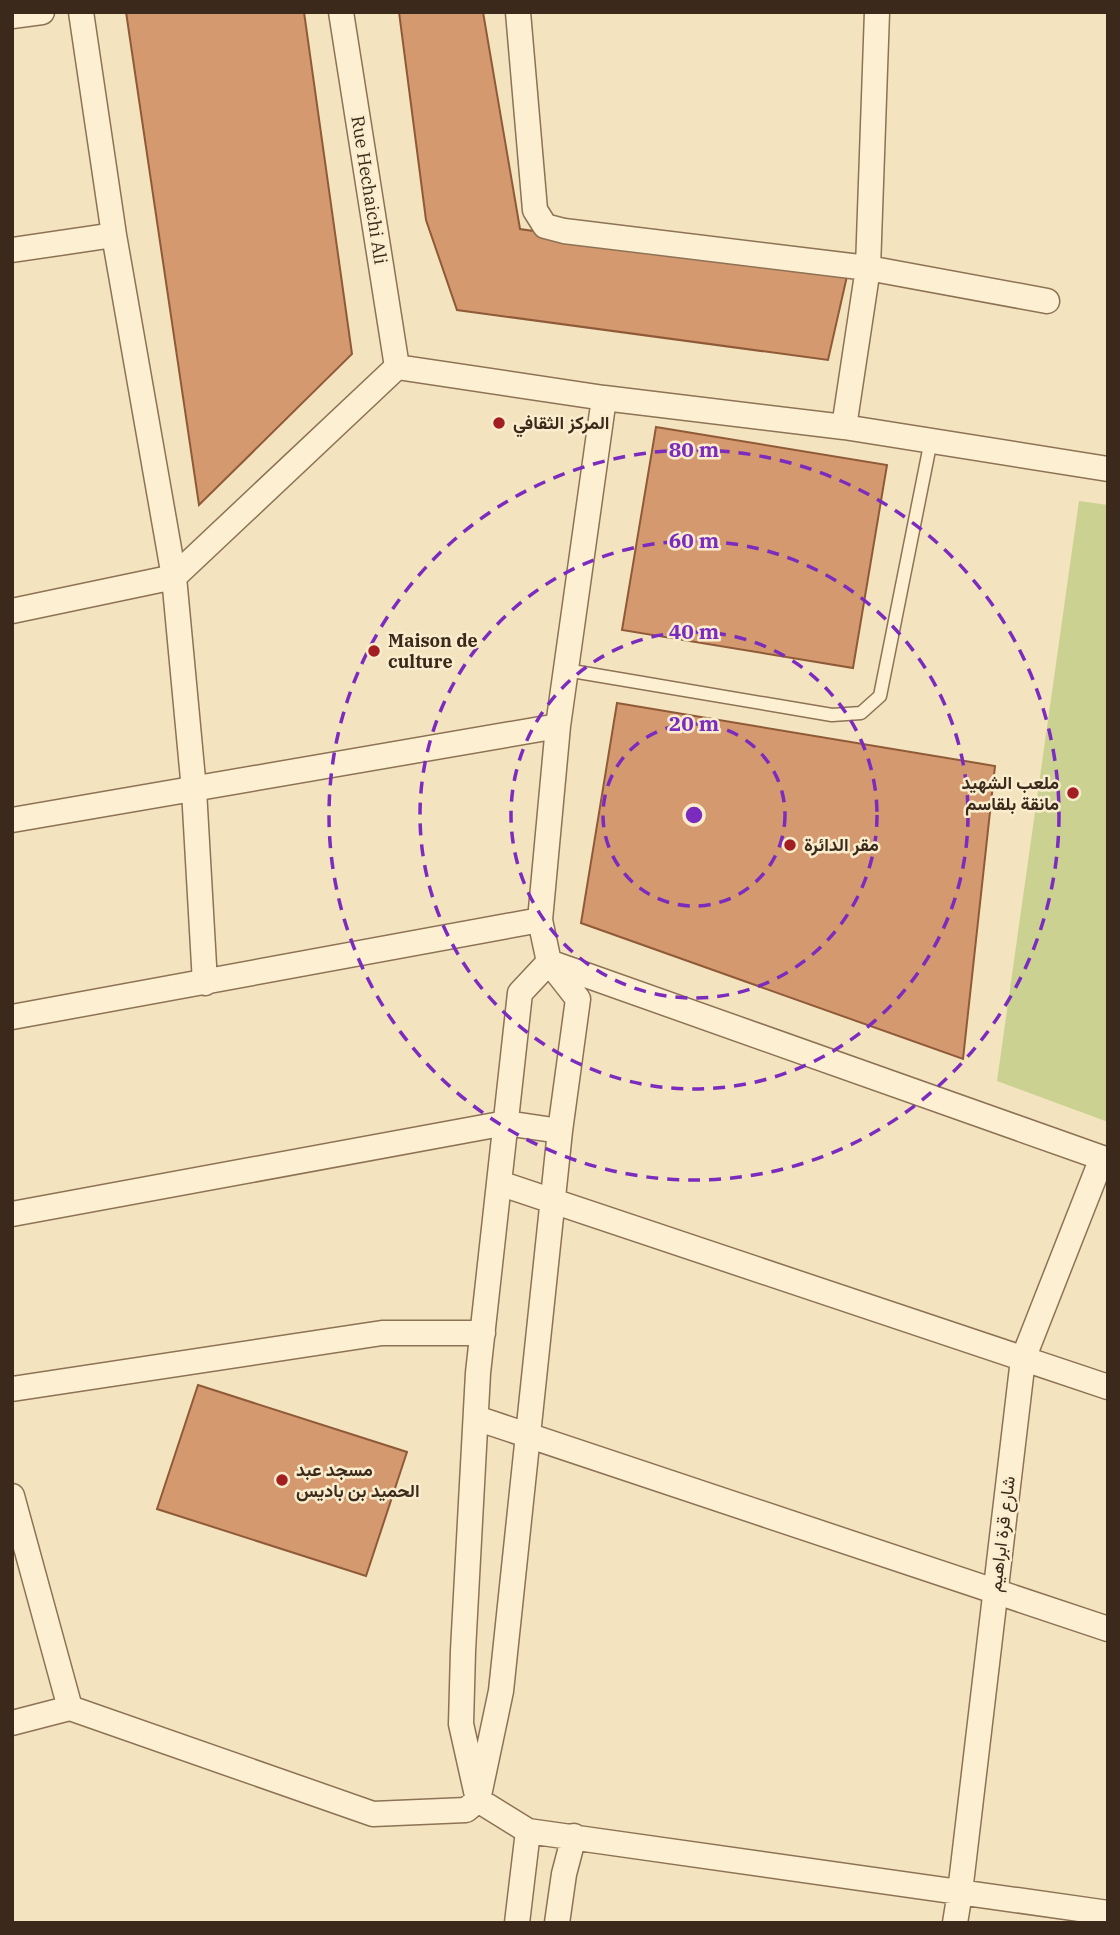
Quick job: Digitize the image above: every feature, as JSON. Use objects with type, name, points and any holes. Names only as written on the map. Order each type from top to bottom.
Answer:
[{"type":"street","points":[[12,16],[42,12]]},
{"type":"street","points":[[81,12],[114,235],[174,577],[194,790],[205,983]]},
{"type":"street","name":"Rue Hechaichi Ali","points":[[341,12],[397,368]]},
{"type":"street","points":[[518,12],[535,210],[545,226],[564,231],[868,268],[1047,301]]},
{"type":"street","points":[[844,427],[868,268],[877,12]]},
{"type":"street","points":[[12,250],[114,235]]},
{"type":"street","points":[[12,611],[174,577],[397,368],[604,398],[844,427],[1108,469]]},
{"type":"street","points":[[12,1723],[71,1708],[373,1814],[466,1810],[478,1800],[500,1691],[560,1131],[578,999],[549,962],[540,920],[558,726],[604,398]]},
{"type":"street","points":[[12,820],[558,726]]},
{"type":"street","points":[[12,1017],[540,920]]},
{"type":"street","points":[[549,962],[520,993],[483,1334],[476,1418],[461,1724],[478,1800],[528,1830],[1108,1913]]},
{"type":"street","points":[[549,962],[1105,1159]]},
{"type":"street","points":[[12,1214],[506,1123],[560,1131]]},
{"type":"street","name":"شارع قرة ابراهيم","points":[[955,1923],[1023,1359],[1105,1159]]},
{"type":"street","points":[[499,1182],[1108,1387]]},
{"type":"street","points":[[12,1389],[382,1334],[483,1334]]},
{"type":"street","points":[[476,1418],[1108,1629]]},
{"type":"street","points":[[12,1496],[71,1708]]},
{"type":"street","points":[[517,1923],[528,1830]]},
{"type":"street","points":[[557,1923],[573,1836]]},
{"type":"lane","points":[[566,670],[832,715],[861,713],[880,696],[931,440]]},
{"type":"green space","name":"ملعب الشهيد مانقة بلقاسم","points":[[1079,501],[1108,505],[1108,1122],[997,1081]]},
{"type":"building","points":[[126,12],[304,12],[352,354],[199,505]]},
{"type":"building","points":[[399,12],[483,12],[520,229],[847,276],[828,360],[457,310],[426,220]]},
{"type":"building","points":[[656,427],[887,465],[853,668],[622,630]]},
{"type":"building","name":"مقر الدائرة","points":[[617,703],[995,766],[963,1059],[581,923]]},
{"type":"building","name":"مسجد عبد الحميد بن باديس","points":[[198,1385],[407,1452],[366,1576],[157,1509]]},
{"type":"place","name":"المركز الثقافي","points":[[499,423]]},
{"type":"place","name":"Maison de culture","points":[[374,651]]},
{"type":"place","name":"ملعب الشهيد مانقة بلقاسم","points":[[1073,793]]},
{"type":"place","name":"مقر الدائرة","points":[[790,845]]},
{"type":"place","name":"مسجد عبد الحميد بن باديس","points":[[282,1480]]}]
